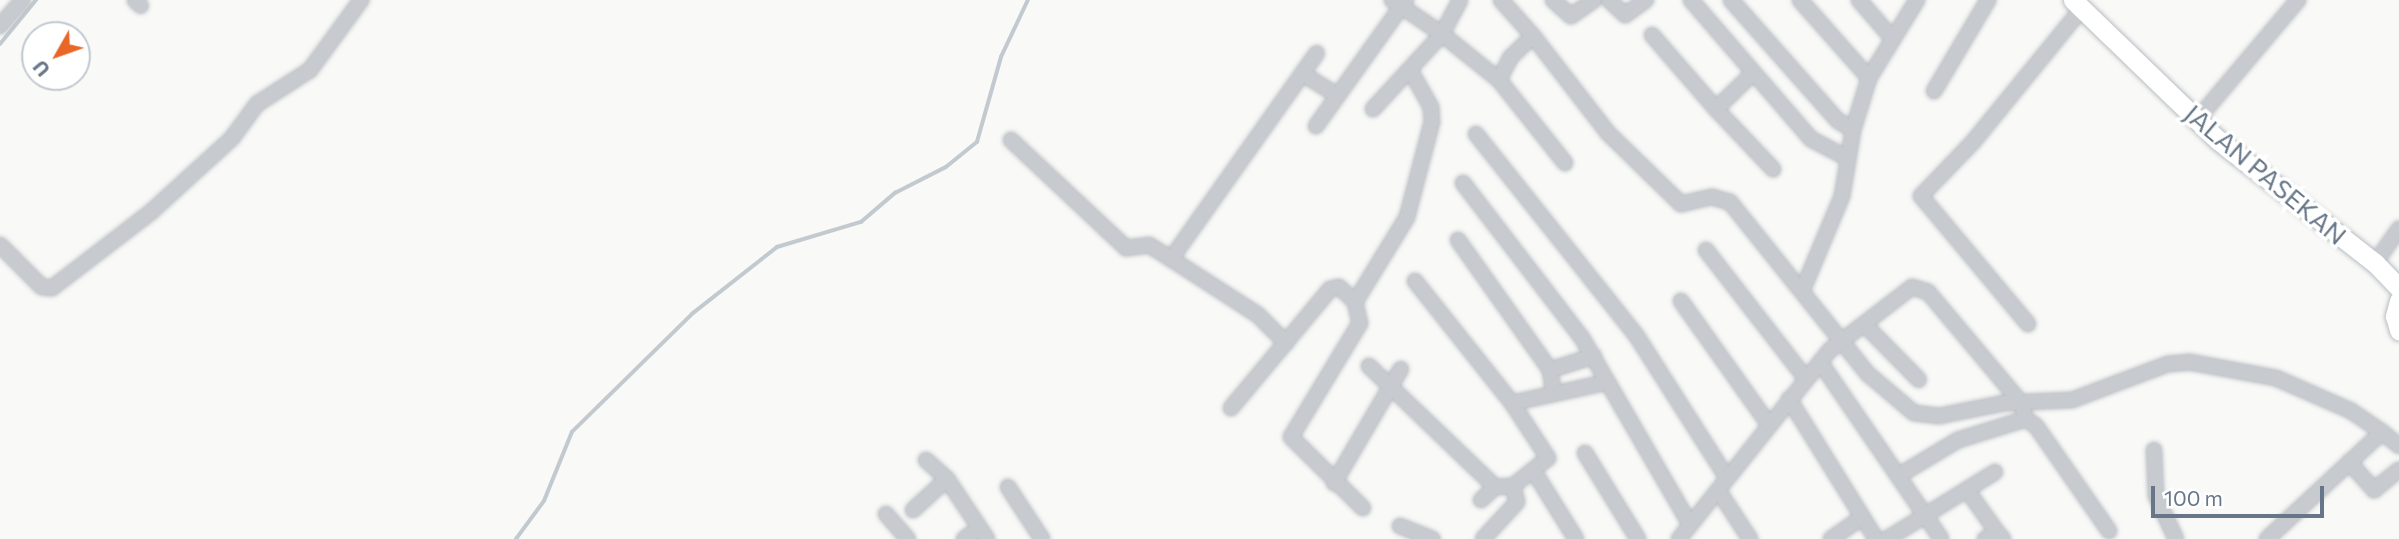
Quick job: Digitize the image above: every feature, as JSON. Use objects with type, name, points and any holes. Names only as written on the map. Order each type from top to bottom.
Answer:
[{"type":"street","points":[[0,26],[23,0]]},
{"type":"street","points":[[0,244],[42,287],[52,288],[150,212],[232,138],[257,104],[310,70],[361,0]]},
{"type":"street","points":[[1373,109],[1442,34],[1460,0]]},
{"type":"street","points":[[1501,0],[1534,36],[1563,80],[1608,133],[1681,204],[1712,197],[1730,202],[1803,289],[1867,374],[1914,413],[1939,416],[2021,403],[2072,400],[2168,364],[2206,363],[2276,378],[2351,411],[2399,446]]},
{"type":"street","points":[[1553,0],[1571,16],[1594,0]]},
{"type":"street","points":[[1609,0],[1625,15],[1646,0]]},
{"type":"street","points":[[1691,0],[1752,74],[1811,139],[1847,158]]},
{"type":"street","points":[[1731,0],[1837,120],[1853,130]]},
{"type":"street","points":[[1800,0],[1869,78]]},
{"type":"street","points":[[1859,0],[1891,37]]},
{"type":"street","points":[[1803,289],[1842,196],[1853,130],[1869,78],[1891,37],[1917,0]]},
{"type":"street","points":[[1934,91],[1988,0]]},
{"type":"street","points":[[2197,120],[2298,0]]},
{"type":"street","points":[[1316,126],[1399,2],[1499,80],[1565,163]]},
{"type":"street","points":[[2028,324],[1921,196],[1973,142],[2078,4]]},
{"type":"street","name":"JALAN PASEKAN","points":[[2078,4],[2197,120],[2375,263],[2399,288]]},
{"type":"street","points":[[1652,35],[1773,169]]},
{"type":"street","points":[[1499,80],[1510,58],[1534,36]]},
{"type":"street","points":[[1171,259],[1317,53]]},
{"type":"street","points":[[1363,508],[1334,483],[1290,437],[1358,329],[1355,302],[1407,217],[1432,122],[1431,107],[1410,70]]},
{"type":"street","points":[[1303,74],[1336,95]]},
{"type":"street","points":[[1716,108],[1752,74]]},
{"type":"street","points":[[1476,134],[1636,335],[1722,484],[1750,539]]},
{"type":"street","points":[[1011,140],[1126,248],[1149,245],[1258,315],[1286,343]]},
{"type":"street","points":[[1463,183],[1594,356],[1690,524]]},
{"type":"street","points":[[2375,263],[2399,229]]},
{"type":"street","points":[[1458,240],[1550,370],[1554,394]]},
{"type":"street","points":[[1706,250],[1806,379]]},
{"type":"street","points":[[1415,281],[1512,403],[1548,458],[1513,486],[1494,487],[1481,500]]},
{"type":"street","points":[[1231,408],[1333,287],[1339,287],[1355,302]]},
{"type":"street","points":[[1679,539],[1820,362],[1841,340],[1904,291],[1919,287],[2021,403],[2026,419],[2036,426],[2109,531]]},
{"type":"street","points":[[2399,301],[2395,316],[2399,330]]},
{"type":"street","points":[[1681,302],[1769,425]]},
{"type":"street","points":[[1864,324],[1919,380]]},
{"type":"street","points":[[1550,370],[1594,356]]},
{"type":"street","points":[[1820,362],[1941,539]]},
{"type":"street","points":[[1369,366],[1392,384],[1494,487]]},
{"type":"street","points":[[1334,483],[1401,369]]},
{"type":"street","points":[[1512,403],[1608,382]]},
{"type":"street","points":[[1790,399],[1876,539]]},
{"type":"street","points":[[1898,477],[1958,440],[2026,419]]},
{"type":"street","points":[[2267,539],[2382,432]]},
{"type":"street","points":[[2154,450],[2156,496],[2176,539]]},
{"type":"street","points":[[1585,453],[1638,539]]},
{"type":"street","points":[[926,460],[947,479],[984,533],[964,539]]},
{"type":"street","points":[[2349,462],[2374,490],[2399,470]]},
{"type":"street","points":[[1534,470],[1576,539]]},
{"type":"street","points":[[1887,539],[1995,472]]},
{"type":"street","points":[[913,510],[947,479]]},
{"type":"street","points":[[1483,539],[1517,502],[1513,486]]},
{"type":"street","points":[[1008,487],[1042,539]]},
{"type":"street","points":[[1967,490],[1995,536]]},
{"type":"street","points":[[886,514],[908,539]]},
{"type":"street","points":[[1831,539],[1862,517]]},
{"type":"street","points":[[1400,526],[1432,539]]},
{"type":"waterway","points":[[0,44],[36,0]]},
{"type":"waterway","points":[[516,539],[544,501],[572,432],[692,314],[777,247],[861,222],[895,193],[946,167],[977,142],[1001,57],[1028,0]]}]
